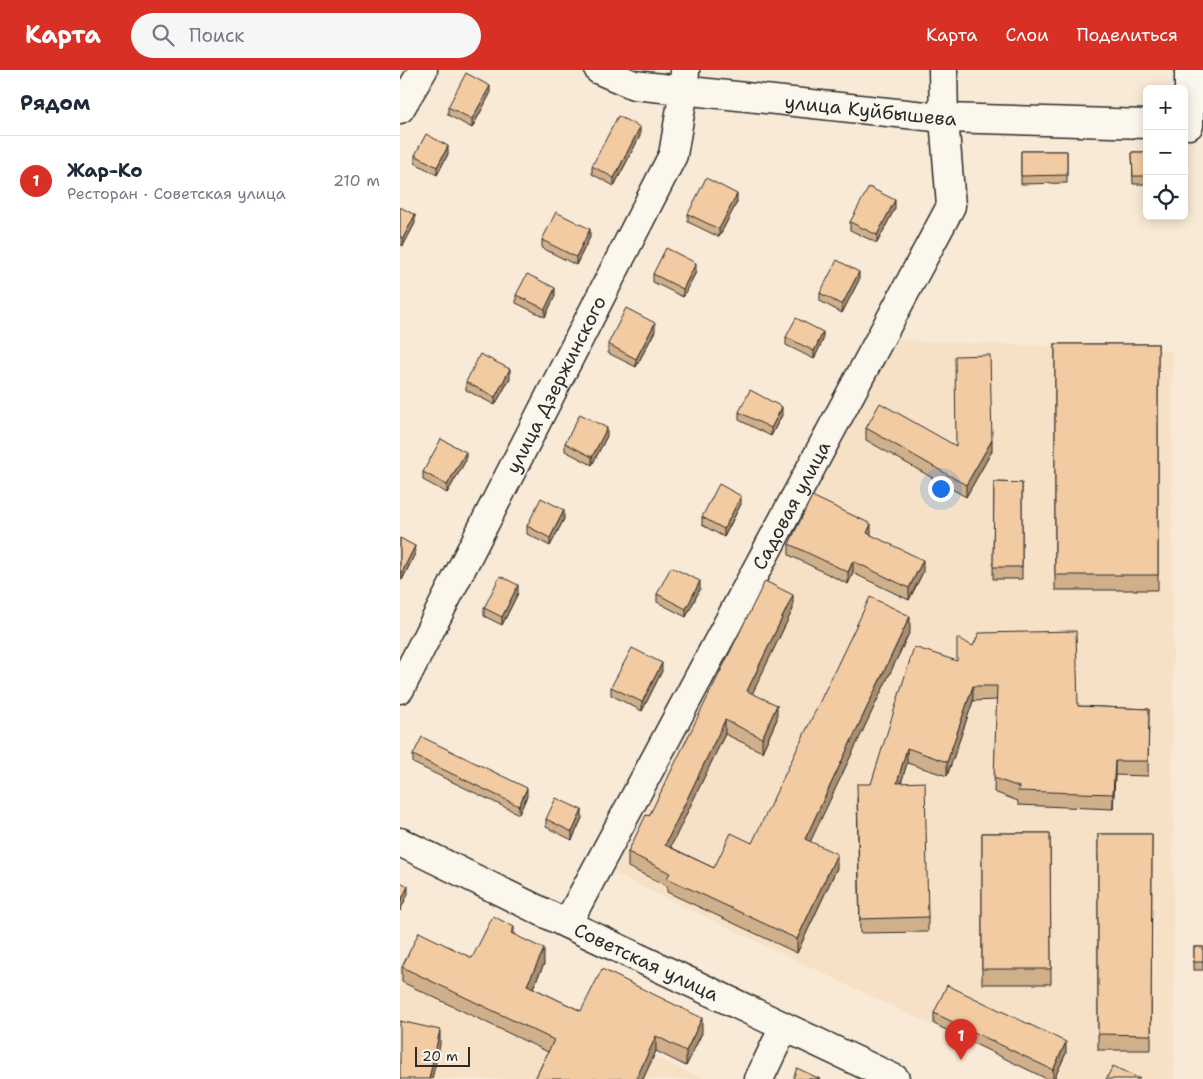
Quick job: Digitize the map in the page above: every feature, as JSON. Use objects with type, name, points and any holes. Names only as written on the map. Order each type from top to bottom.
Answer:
[{"type":"street","points":[[400,109],[423,70]]},
{"type":"street","name":"улица Куйбышева","points":[[600,70],[634,85],[684,80],[944,118],[1143,124]]},
{"type":"street","name":"Садовая улица","points":[[567,924],[952,206],[944,118],[943,70]]},
{"type":"street","points":[[1189,70],[1192,125]]},
{"type":"street","name":"улица Дзержинского","points":[[400,689],[673,155],[684,80]]},
{"type":"street","name":"Советская улица","points":[[400,842],[567,924],[895,1079]]},
{"type":"street","points":[[759,1079],[784,1027]]},
{"type":"shaded area","points":[[896,340],[1172,351],[1174,1079],[1045,1079],[613,873]]},
{"type":"shaded area","points":[[412,943],[703,1079],[400,1079],[400,972]]},
{"type":"building","points":[[466,73],[490,86],[472,119],[448,107]]},
{"type":"building","points":[[618,116],[640,127],[614,178],[592,166]]},
{"type":"building","points":[[426,134],[448,146],[437,167],[415,155]]},
{"type":"building","points":[[1021,151],[1067,151],[1067,175],[1021,176]]},
{"type":"building","points":[[1132,152],[1143,152],[1143,176],[1133,176]]},
{"type":"building","points":[[706,178],[737,194],[719,229],[688,214]]},
{"type":"building","points":[[869,187],[895,200],[877,235],[850,222]]},
{"type":"building","points":[[400,207],[415,215],[403,238],[400,236]]},
{"type":"building","points":[[556,212],[590,229],[576,257],[542,240]]},
{"type":"building","points":[[666,248],[696,263],[683,289],[653,274]]},
{"type":"building","points":[[837,260],[859,272],[842,305],[820,293]]},
{"type":"building","points":[[527,274],[555,288],[545,309],[516,295]]},
{"type":"building","points":[[626,308],[655,323],[636,359],[608,344]]},
{"type":"building","points":[[796,318],[823,332],[814,351],[786,337]]},
{"type":"building","points":[[1055,344],[1158,344],[1158,575],[1055,575]]},
{"type":"building","points":[[480,354],[510,369],[495,397],[466,382]]},
{"type":"building","points":[[990,355],[992,440],[966,485],[866,428],[880,403],[956,446],[955,356]]},
{"type":"building","points":[[750,390],[782,407],[771,428],[739,412]]},
{"type":"building","points":[[580,414],[607,428],[592,457],[565,443]]},
{"type":"building","points":[[441,439],[466,452],[447,485],[423,472]]},
{"type":"building","points":[[994,482],[1022,483],[1022,567],[993,567]]},
{"type":"building","points":[[719,484],[741,496],[724,529],[702,517]]},
{"type":"building","points":[[812,496],[871,524],[867,533],[923,560],[909,588],[853,561],[848,572],[789,544]]},
{"type":"building","points":[[541,498],[564,510],[550,538],[527,526]]},
{"type":"building","points":[[400,538],[415,546],[402,572],[400,571]]},
{"type":"building","points":[[671,567],[700,581],[686,609],[657,594]]},
{"type":"building","points":[[500,576],[518,585],[502,617],[484,608]]},
{"type":"building","points":[[765,581],[793,595],[747,691],[777,705],[762,738],[725,720],[665,845],[714,868],[731,833],[752,843],[870,597],[910,616],[805,839],[837,854],[797,939],[667,878],[670,873],[628,852],[646,815],[649,816]]},
{"type":"building","points":[[1076,631],[1078,706],[1149,709],[1148,761],[1115,761],[1113,794],[1018,791],[1019,787],[994,778],[997,686],[973,686],[947,762],[907,748],[897,783],[925,782],[928,917],[860,919],[857,784],[871,784],[914,647],[957,661],[957,638],[973,646],[979,633]]},
{"type":"building","points":[[632,648],[662,663],[642,702],[611,687]]},
{"type":"building","points":[[422,737],[527,788],[519,806],[413,755]]},
{"type":"building","points":[[556,798],[582,810],[572,832],[546,819]]},
{"type":"building","points":[[982,833],[1050,833],[1051,969],[982,969]]},
{"type":"building","points":[[1098,834],[1152,834],[1151,1035],[1098,1034]]},
{"type":"building","points":[[400,882],[408,886],[400,903]]},
{"type":"building","points":[[493,916],[514,927],[511,933],[544,949],[527,985],[581,1011],[602,969],[702,1018],[686,1051],[656,1036],[636,1079],[535,1079],[554,1040],[402,967],[419,932],[472,958]]},
{"type":"building","points":[[1194,947],[1203,947],[1203,962],[1194,962]]},
{"type":"building","points":[[947,985],[1066,1042],[1053,1070],[934,1013]]},
{"type":"building","points":[[400,1021],[440,1030],[429,1079],[400,1079]]},
{"type":"building","points":[[1113,1066],[1140,1079],[1106,1079]]},
{"type":"building","points":[[797,1068],[820,1079],[793,1079]]},
{"type":"place","name":"Жар-Ко","points":[[961,1060]]}]
